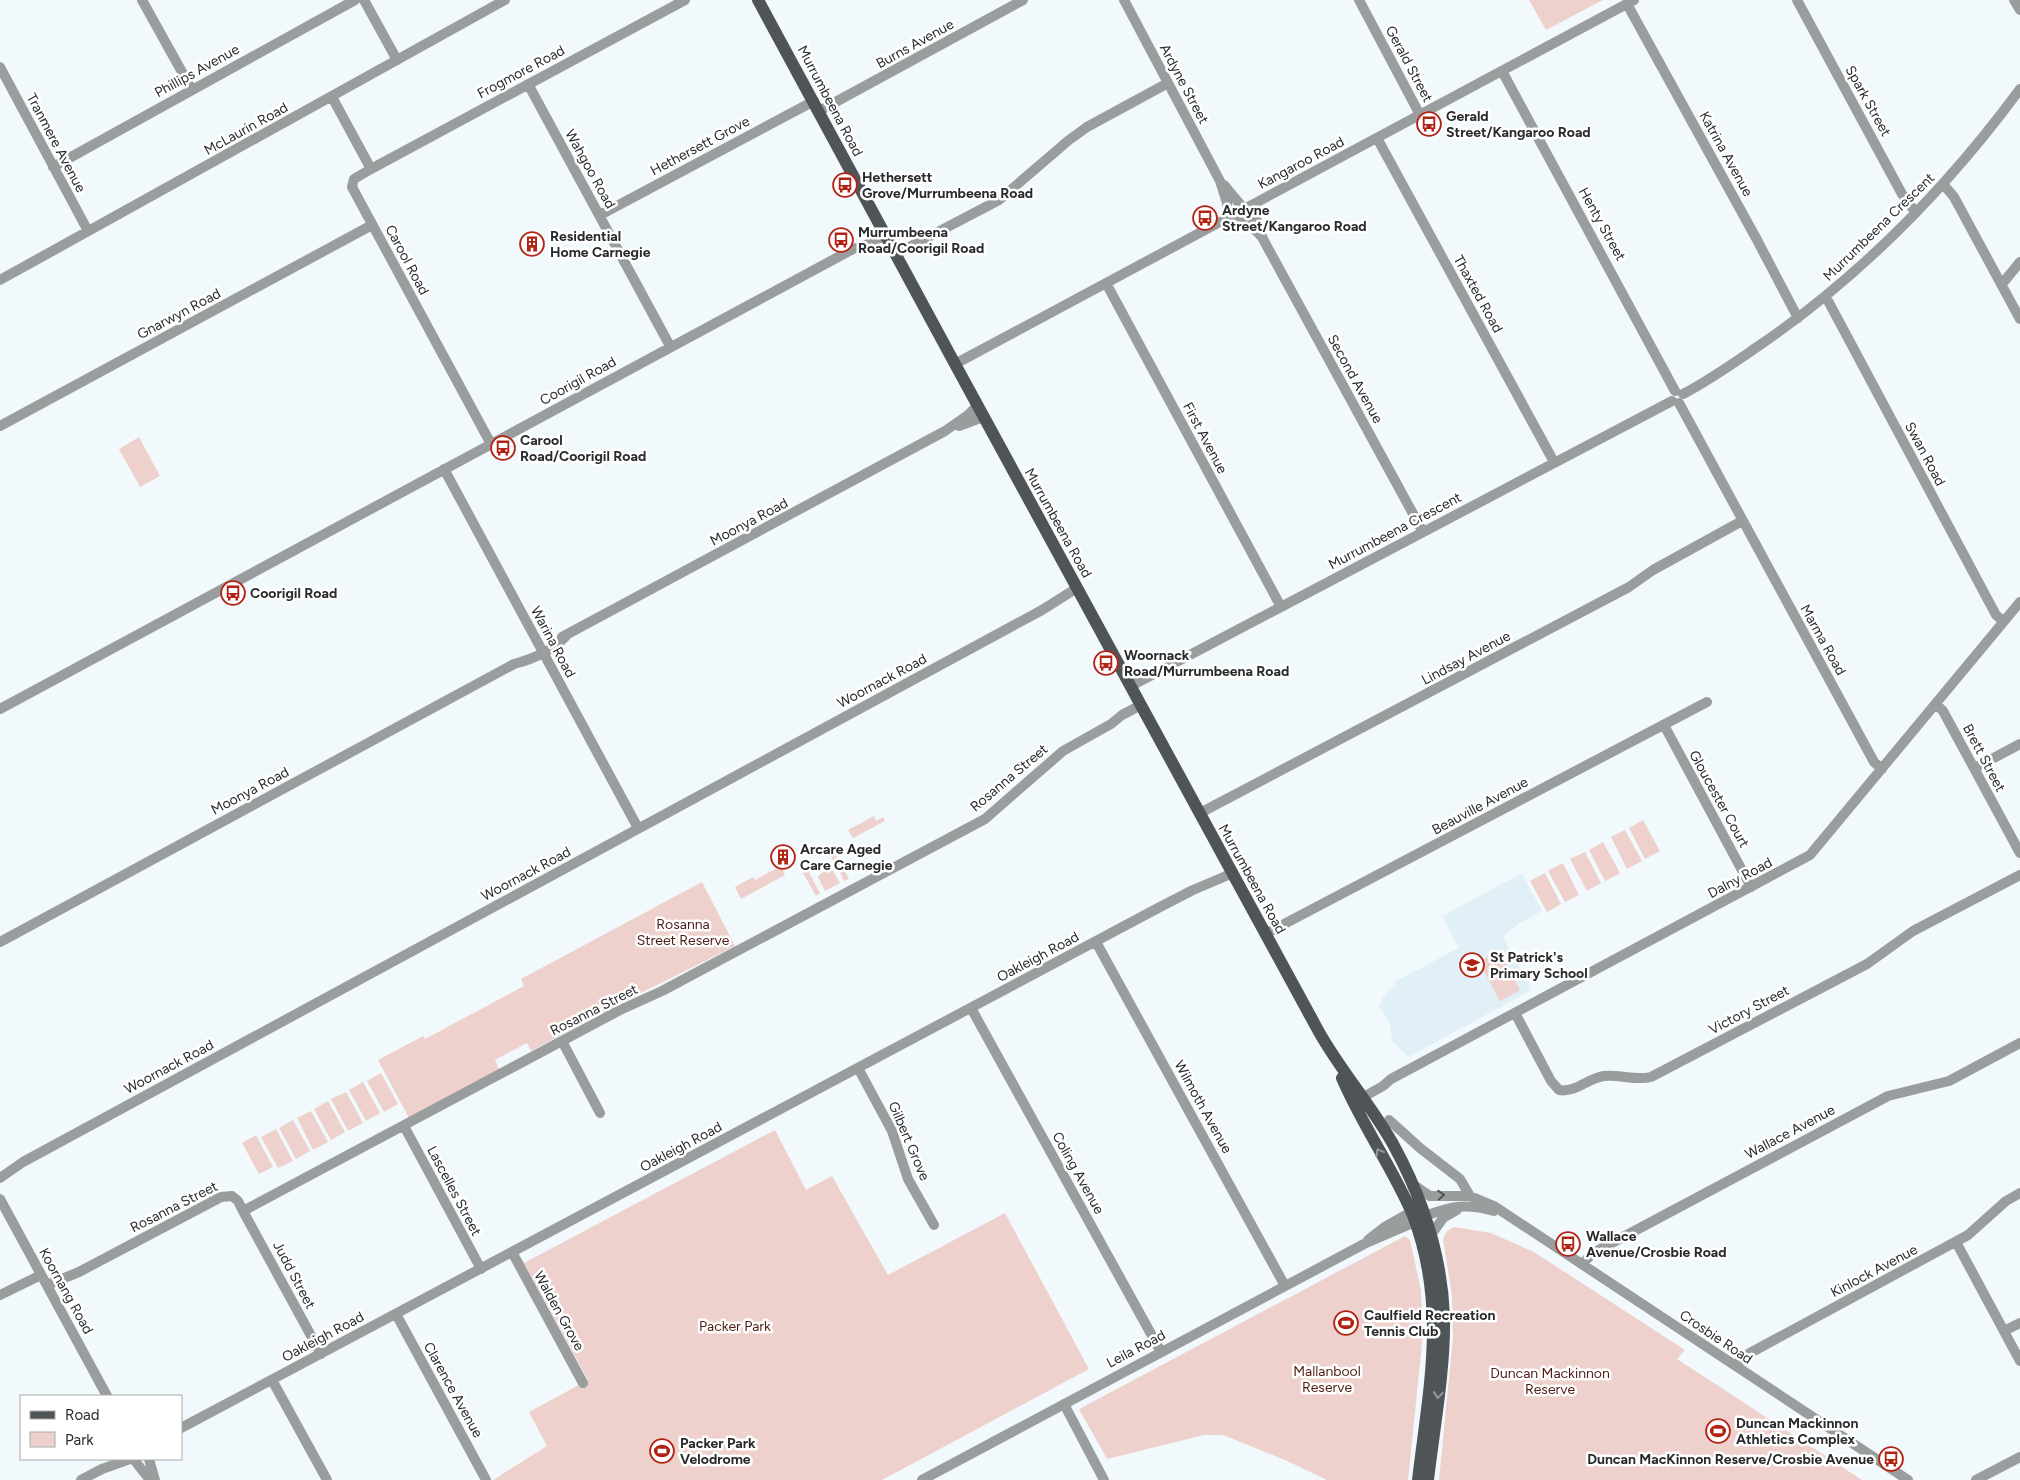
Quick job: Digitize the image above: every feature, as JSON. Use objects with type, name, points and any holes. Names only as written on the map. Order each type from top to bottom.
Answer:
[{"type":"main road","name":"Murrumbeena Road","points":[[758,0],[954,364],[1431,1235],[1442,1295],[1444,1332],[1428,1480]]},
{"type":"main road","name":"Murrumbeena Road","points":[[1356,1097],[1386,1131],[1415,1186],[1430,1279],[1434,1318],[1433,1350],[1418,1480]]},
{"type":"street","points":[[142,0],[192,90]]},
{"type":"street","name":"Phillips Avenue","points":[[53,167],[355,0]]},
{"type":"street","points":[[364,0],[397,60]]},
{"type":"street","name":"McLaurin Road","points":[[0,280],[505,0]]},
{"type":"street","name":"Frogmore Road","points":[[371,169],[685,0]]},
{"type":"street","name":"Burns Avenue","points":[[816,106],[1023,0]]},
{"type":"street","name":"Ardyne Street","points":[[1124,0],[1220,181],[1241,211]]},
{"type":"street","name":"Gerald Street","points":[[1359,0],[1420,114]]},
{"type":"street","name":"Spark Street","points":[[1797,0],[1902,194],[1916,213]]},
{"type":"street","points":[[2014,0],[2020,10]]},
{"type":"street","name":"Kangaroo Road","points":[[954,364],[1631,2]]},
{"type":"street","name":"Katrina Avenue","points":[[1631,2],[1798,318]]},
{"type":"street","name":"Tranmere Avenue","points":[[0,67],[88,232]]},
{"type":"street","name":"Henty Street","points":[[1502,71],[1742,521]]},
{"type":"street","points":[[896,254],[1000,200],[1069,140],[1087,127],[1168,82]]},
{"type":"street","name":"Wahgoo Road","points":[[528,84],[670,346]]},
{"type":"street","name":"Murrumbeena Crescent","points":[[1131,686],[1712,378],[1826,297],[1865,263],[1943,184],[1996,121],[2020,89]]},
{"type":"street","points":[[332,97],[371,169]]},
{"type":"street","name":"Hethersett Grove","points":[[600,215],[816,106]]},
{"type":"street","name":"Thaxted Road","points":[[1377,138],[1554,462]]},
{"type":"street","name":"Carool Road","points":[[371,169],[354,179],[352,187],[491,444]]},
{"type":"street","name":"Ardyne Street","points":[[1220,181],[1227,203],[1241,211]]},
{"type":"street","points":[[1943,184],[1954,197],[2020,319]]},
{"type":"street","name":"Second Avenue","points":[[1241,211],[1256,218],[1263,239],[1423,532]]},
{"type":"street","name":"Second Avenue","points":[[1241,211],[1248,223],[1263,239]]},
{"type":"street","name":"Gnarwyn Road","points":[[0,426],[372,225]]},
{"type":"street","name":"Coorigil Road","points":[[0,709],[853,249],[862,240],[883,232]]},
{"type":"street","points":[[2002,284],[2020,262]]},
{"type":"street","name":"First Avenue","points":[[1106,283],[1281,606]]},
{"type":"street","name":"Swan Road","points":[[1826,297],[1996,615],[2004,621]]},
{"type":"street","name":"Moonya Road","points":[[0,942],[514,664],[528,660],[542,649],[558,644],[566,636],[945,431],[968,415],[980,411]]},
{"type":"street","name":"Warina Road","points":[[444,469],[638,828]]},
{"type":"street","name":"Marma Road","points":[[1742,521],[1874,762],[1882,769]]},
{"type":"street","name":"Lindsay Avenue","points":[[1200,813],[1629,587],[1653,570],[1742,521]]},
{"type":"street","name":"Woornack Road","points":[[0,1178],[23,1162],[1078,591]]},
{"type":"street","name":"Dalny Road","points":[[1356,1097],[1381,1081],[1391,1079],[1810,855],[2020,602]]},
{"type":"street","name":"Beauville Avenue","points":[[1265,934],[1707,702]]},
{"type":"street","name":"Brett Street","points":[[1936,704],[1943,711],[2020,854]]},
{"type":"street","name":"Rosanna Street","points":[[48,1288],[221,1197],[230,1195],[234,1197],[243,1211],[620,1010],[662,991],[985,819],[1063,751],[1111,724],[1123,721],[1142,708]]},
{"type":"street","name":"Gloucester Court","points":[[1664,725],[1751,887]]},
{"type":"street","points":[[1974,768],[2020,744]]},
{"type":"street","name":"Oakleigh Road","points":[[182,1427],[1231,870]]},
{"type":"street","name":"Victory Street","points":[[1515,1013],[1551,1081],[1560,1090],[1573,1089],[1603,1076],[1638,1079],[1651,1077],[1867,964],[1913,931],[2020,875]]},
{"type":"street","name":"Wilmoth Avenue","points":[[1096,942],[1286,1286]]},
{"type":"street","name":"Coling Avenue","points":[[972,1008],[1161,1352]]},
{"type":"street","points":[[562,1042],[600,1113]]},
{"type":"street","name":"Wallace Avenue","points":[[1582,1264],[1593,1252],[1888,1096],[1949,1081],[2020,1043]]},
{"type":"street","name":"Gilbert Grove","points":[[858,1068],[892,1131],[908,1179],[934,1225]]},
{"type":"street","points":[[1389,1120],[1426,1153],[1460,1179],[1470,1201]]},
{"type":"street","name":"Lascelles Street","points":[[404,1126],[481,1268]]},
{"type":"street","name":"Woornack Road","points":[[0,1170],[23,1162]]},
{"type":"street","points":[[1415,1186],[1432,1196],[1470,1201]]},
{"type":"street","name":"Kinlock Avenue","points":[[1736,1366],[1742,1358],[1750,1353],[1968,1235],[2006,1201],[2020,1193]]},
{"type":"street","name":"Koornang Road","points":[[0,1199],[106,1395]]},
{"type":"street","points":[[1431,1235],[1444,1216],[1470,1201]]},
{"type":"street","name":"Leila Road","points":[[922,1480],[1364,1244],[1419,1216],[1470,1201]]},
{"type":"street","name":"Crosbie Road","points":[[1470,1201],[1489,1203],[1908,1480]]},
{"type":"street","name":"Judd Street","points":[[243,1211],[321,1354]]},
{"type":"street","points":[[1956,1242],[2020,1361]]},
{"type":"street","name":"Walden Grove","points":[[512,1252],[583,1383]]},
{"type":"street","points":[[0,1295],[40,1272]]},
{"type":"street","name":"Clarence Avenue","points":[[396,1314],[486,1480]]},
{"type":"street","points":[[2004,1331],[2020,1323]]},
{"type":"street","points":[[272,1380],[327,1480]]},
{"type":"street","points":[[1064,1404],[1104,1480]]},
{"type":"street","points":[[1976,1480],[2020,1457]]},
{"type":"street","points":[[102,1469],[111,1460]]},
{"type":"street","points":[[81,1480],[102,1469],[135,1460],[150,1480]]},
{"type":"street","points":[[149,1460],[155,1480]]},
{"type":"shaded area","name":"St Patrick's Primary School","points":[[1522,873],[1542,911],[1518,924],[1503,937],[1532,990],[1408,1057],[1392,1041],[1390,1024],[1379,1005],[1381,1000],[1390,989],[1396,986],[1394,982],[1459,948],[1442,916]]},
{"type":"green space","points":[[1529,0],[1603,0],[1546,30]]},
{"type":"green space","points":[[139,437],[160,476],[140,487],[119,449]]},
{"type":"green space","points":[[874,816],[876,821],[883,817],[885,821],[853,838],[848,830]]},
{"type":"green space","points":[[1643,820],[1660,851],[1645,859],[1629,828]]},
{"type":"green space","points":[[1625,830],[1642,861],[1627,869],[1611,837]]},
{"type":"green space","points":[[1603,842],[1620,873],[1605,881],[1589,850]]},
{"type":"green space","points":[[834,852],[849,879],[844,881],[830,854]]},
{"type":"green space","points":[[1585,852],[1601,883],[1587,891],[1570,859]]},
{"type":"green space","points":[[1563,863],[1579,895],[1565,902],[1548,871]]},
{"type":"green space","points":[[781,866],[785,875],[741,899],[735,887],[753,877],[755,880]]},
{"type":"green space","points":[[806,867],[820,893],[816,896],[801,869]]},
{"type":"green space","points":[[829,869],[833,871],[840,883],[825,891],[818,877]]},
{"type":"green space","points":[[1545,873],[1561,904],[1547,912],[1530,881]]},
{"type":"green space","name":"Rosanna Street Reserve","points":[[702,882],[735,946],[531,1051],[527,1043],[495,1060],[499,1069],[409,1118],[378,1060],[423,1036],[425,1039],[524,986],[521,979]]},
{"type":"green space","points":[[1499,951],[1520,990],[1500,1001],[1479,962]]},
{"type":"green space","points":[[381,1073],[398,1104],[384,1112],[367,1081]]},
{"type":"green space","points":[[363,1082],[380,1113],[366,1121],[349,1090]]},
{"type":"green space","points":[[346,1092],[363,1123],[348,1131],[331,1099]]},
{"type":"green space","points":[[328,1101],[345,1132],[331,1140],[314,1109]]},
{"type":"green space","points":[[311,1111],[328,1142],[313,1150],[297,1118]]},
{"type":"green space","points":[[293,1120],[310,1151],[296,1159],[279,1128]]},
{"type":"green space","points":[[276,1129],[293,1161],[278,1168],[261,1137]]},
{"type":"green space","name":"Packer Park","points":[[775,1130],[806,1190],[832,1176],[888,1275],[1005,1213],[1089,1369],[882,1480],[493,1480],[547,1446],[529,1412],[588,1380],[524,1263]]},
{"type":"green space","points":[[256,1135],[273,1167],[259,1174],[242,1143]]},
{"type":"green space","name":"Duncan Mackinnon Reserve","points":[[1454,1227],[1491,1233],[1534,1252],[1685,1350],[1677,1359],[1862,1480],[1439,1480],[1453,1337],[1452,1296],[1443,1239],[1447,1231]]},
{"type":"green space","name":"Mallanbool Reserve","points":[[1405,1236],[1410,1240],[1421,1290],[1423,1334],[1408,1480],[1327,1480],[1285,1460],[1223,1435],[1204,1435],[1107,1459],[1079,1409]]},
{"type":"place","name":"Gerald Street/Kangaroo Road","points":[[1429,124]]},
{"type":"place","name":"Hethersett Grove/Murrumbeena Road","points":[[845,185]]},
{"type":"place","name":"Ardyne Street/Kangaroo Road","points":[[1205,218]]},
{"type":"place","name":"Murrumbeena Road/Coorigil Road","points":[[841,240]]},
{"type":"place","name":"Residential Home Carnegie","points":[[532,244]]},
{"type":"place","name":"Carool Road/Coorigil Road","points":[[503,448]]},
{"type":"place","name":"Coorigil Road","points":[[233,593]]},
{"type":"place","name":"Woornack Road/Murrumbeena Road","points":[[1106,663]]},
{"type":"place","name":"Arcare Aged Care Carnegie","points":[[783,857]]},
{"type":"place","name":"St Patrick's Primary School","points":[[1472,965]]},
{"type":"place","name":"Wallace Avenue/Crosbie Road","points":[[1568,1244]]},
{"type":"place","name":"Caulfield Recreation Tennis Club","points":[[1346,1323]]},
{"type":"place","name":"Duncan Mackinnon Athletics Complex","points":[[1718,1431]]},
{"type":"place","name":"Packer Park Velodrome","points":[[662,1451]]},
{"type":"place","name":"Duncan MacKinnon Reserve/Crosbie Avenue","points":[[1891,1459]]}]
